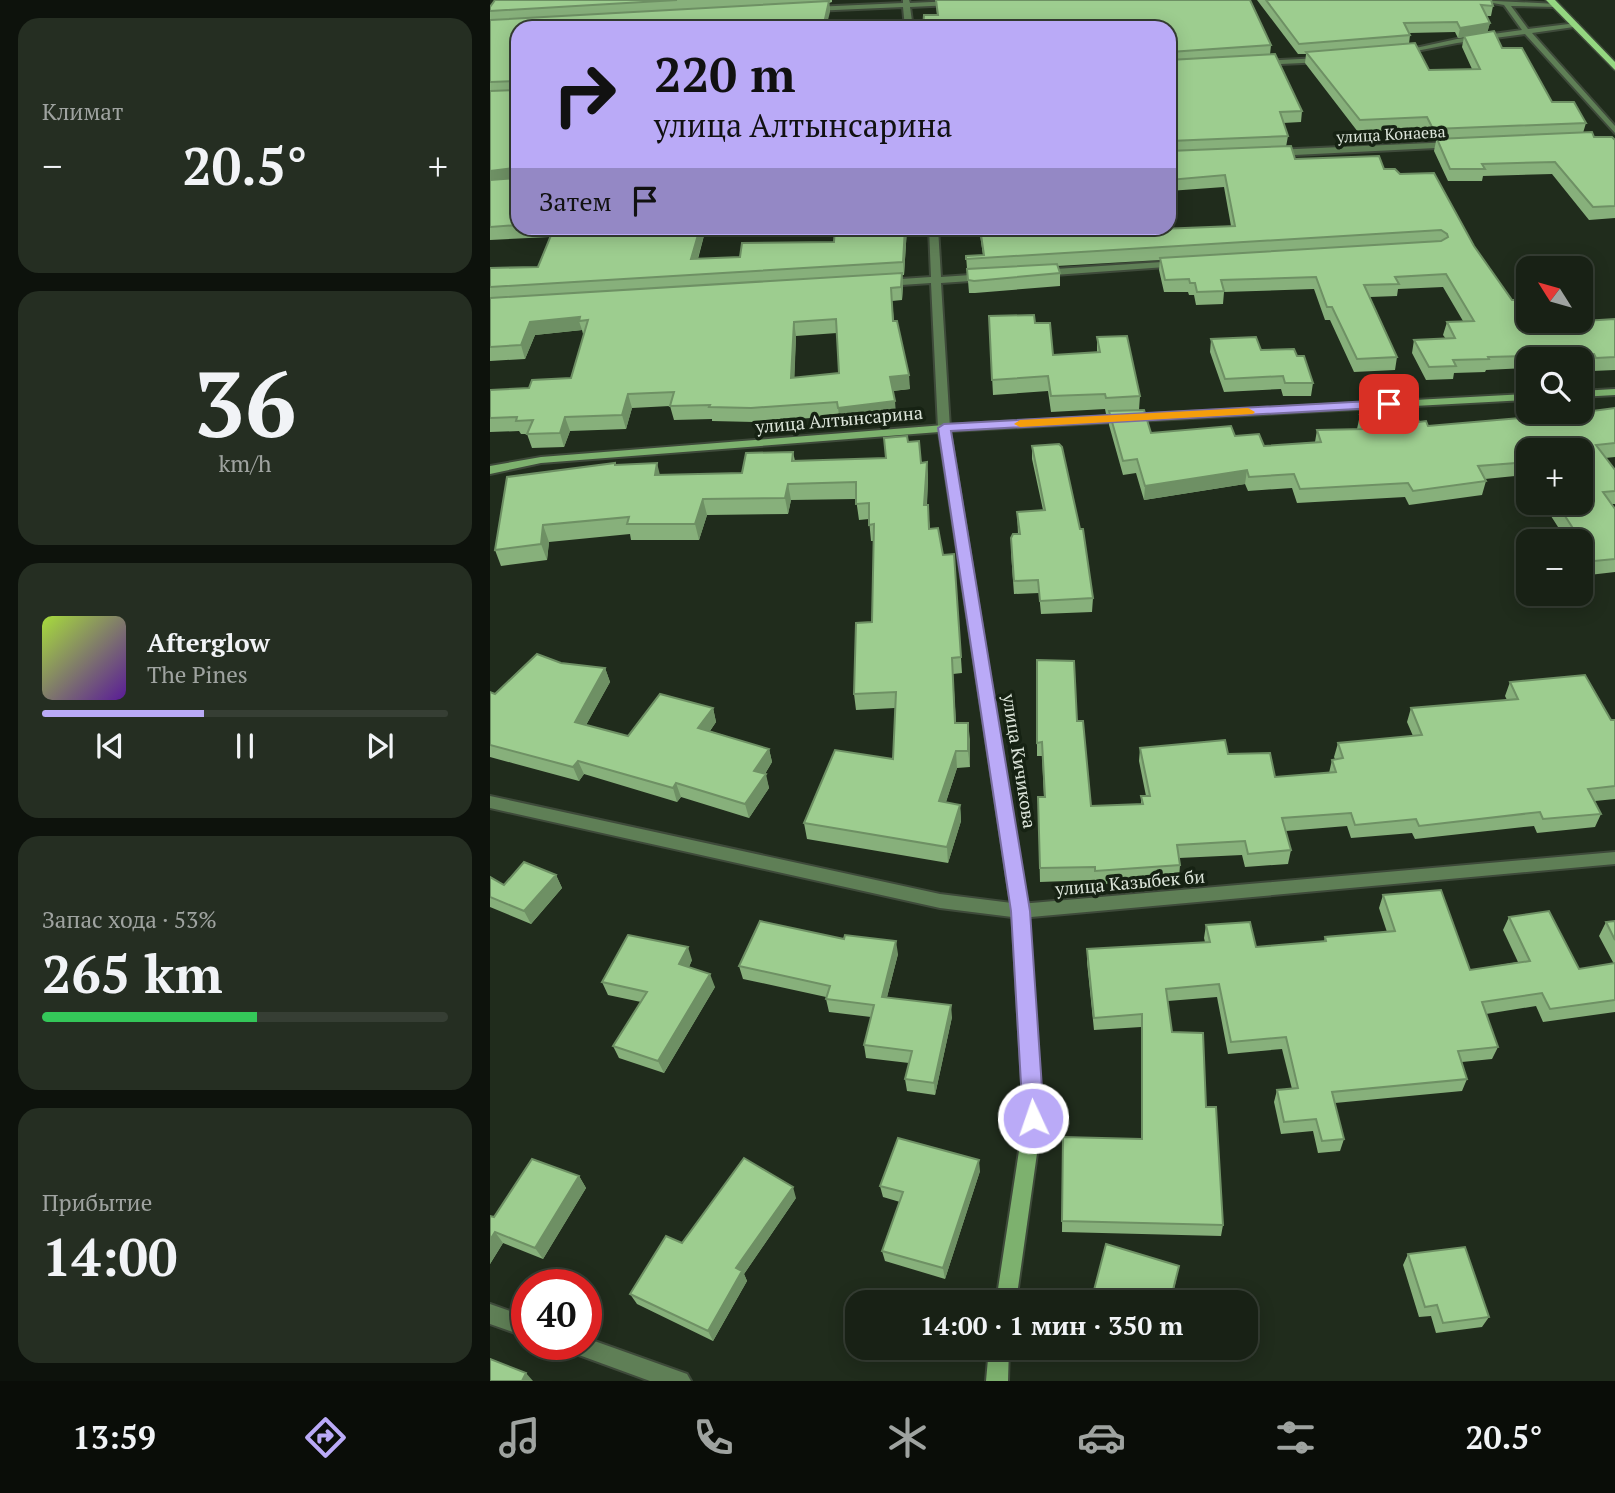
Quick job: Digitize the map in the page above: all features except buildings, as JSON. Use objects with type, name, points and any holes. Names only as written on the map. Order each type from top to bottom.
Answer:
[{"type":"main road","points":[[1552,2],[1615,67]]},
{"type":"street","points":[[1479,0],[1552,2]]},
{"type":"street","points":[[906,2],[908,21]]},
{"type":"street","points":[[805,9],[906,2],[959,3]]},
{"type":"street","points":[[1505,2],[1527,32],[1615,131]]},
{"type":"street","points":[[1392,53],[1574,25]]},
{"type":"street","points":[[1250,64],[1325,59]]},
{"type":"street","points":[[1601,139],[1615,138]]},
{"type":"street","name":"улица Конаева","points":[[1267,154],[1462,145]]},
{"type":"street","name":"улица Кичикова","points":[[934,235],[944,428],[1020,911],[1033,1118],[1008,1290]]},
{"type":"street","points":[[1034,273],[1187,264]]},
{"type":"street","points":[[881,283],[992,276]]},
{"type":"street","points":[[1593,393],[1615,392]]},
{"type":"street","name":"улица Алтынсарина","points":[[490,470],[541,460],[944,428],[1516,398]]},
{"type":"street","name":"улица Казыбек би","points":[[490,802],[940,901],[1020,911],[1615,858]]},
{"type":"street","points":[[490,1314],[511,1321]]},
{"type":"street","points":[[602,1354],[680,1381]]},
{"type":"street","points":[[998,1381],[999,1360]]},
{"type":"slow traffic","points":[[1020,424],[1248,412]]},
{"type":"route","points":[[1033,1118],[1020,911],[944,428],[1389,404]]}]
